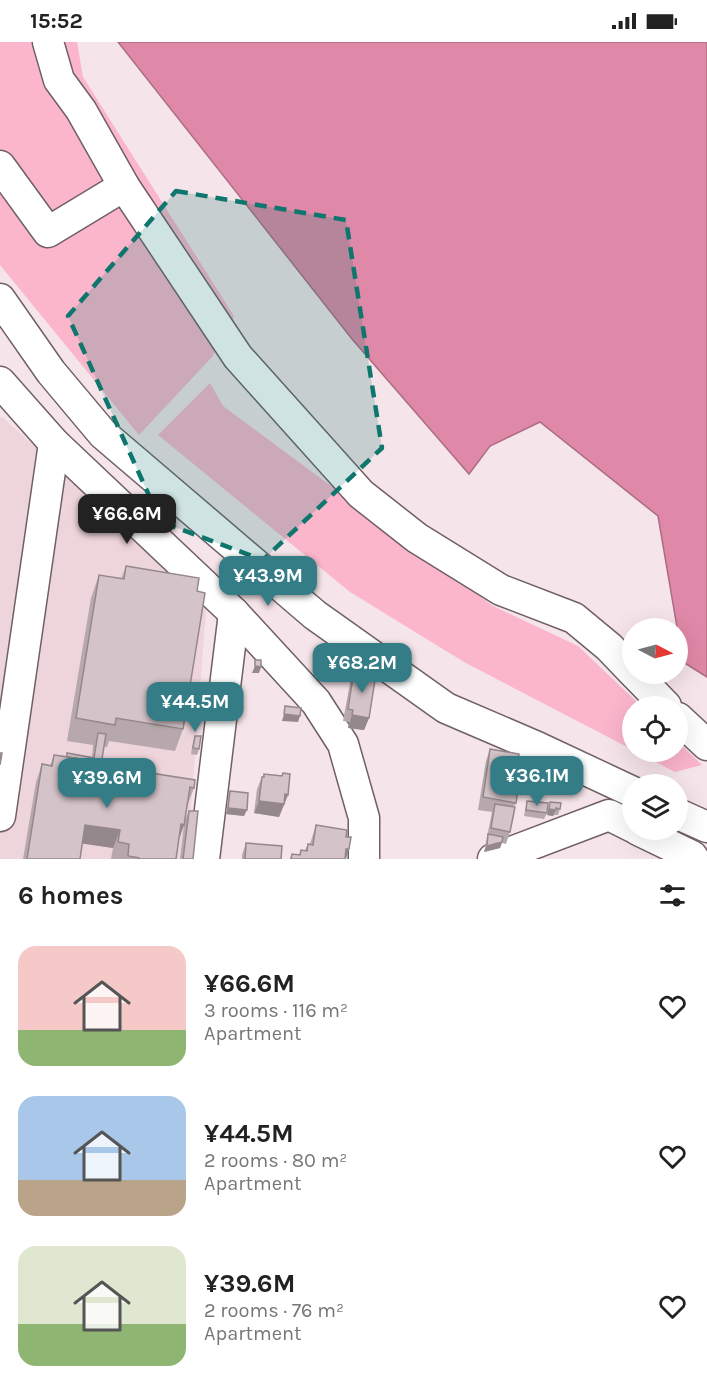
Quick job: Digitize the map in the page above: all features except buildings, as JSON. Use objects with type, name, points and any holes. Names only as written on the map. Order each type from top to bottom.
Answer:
[{"type":"street","points":[[48,42],[59,80],[81,110],[124,186],[238,357],[361,494],[417,538],[501,590],[574,618],[622,661]]},
{"type":"street","points":[[0,166],[48,232],[124,186]]},
{"type":"street","points":[[0,299],[51,372],[103,434],[315,615],[446,708],[622,787]]},
{"type":"street","points":[[0,382],[54,442],[234,613],[316,702],[343,744],[364,818],[364,859]]},
{"type":"street","points":[[0,816],[54,442]]},
{"type":"street","points":[[204,859],[234,613]]},
{"type":"street","points":[[645,684],[656,696]]},
{"type":"street","points":[[688,727],[707,745]]},
{"type":"street","points":[[493,859],[609,815],[622,822]]},
{"type":"street","points":[[688,818],[707,827]]},
{"type":"street","points":[[659,840],[694,859]]},
{"type":"highlighted area","points":[[176,191],[346,220],[382,448],[263,560],[161,522],[68,316]]},
{"type":"shaded area","points":[[0,42],[77,42],[83,77],[234,316],[212,357],[139,435],[0,265]]},
{"type":"shaded area","points":[[118,42],[707,42],[707,677],[688,665],[688,618],[675,618],[658,516],[540,422],[490,446],[469,474],[352,339]]},
{"type":"shaded area","points":[[210,383],[223,406],[493,606],[578,646],[630,696],[622,696],[622,744],[464,662],[350,592],[158,435]]},
{"type":"shaded area","points":[[0,417],[207,598],[187,859],[0,859]]},
{"type":"shaded area","points":[[688,752],[702,765],[675,772],[656,762],[688,762]]}]
